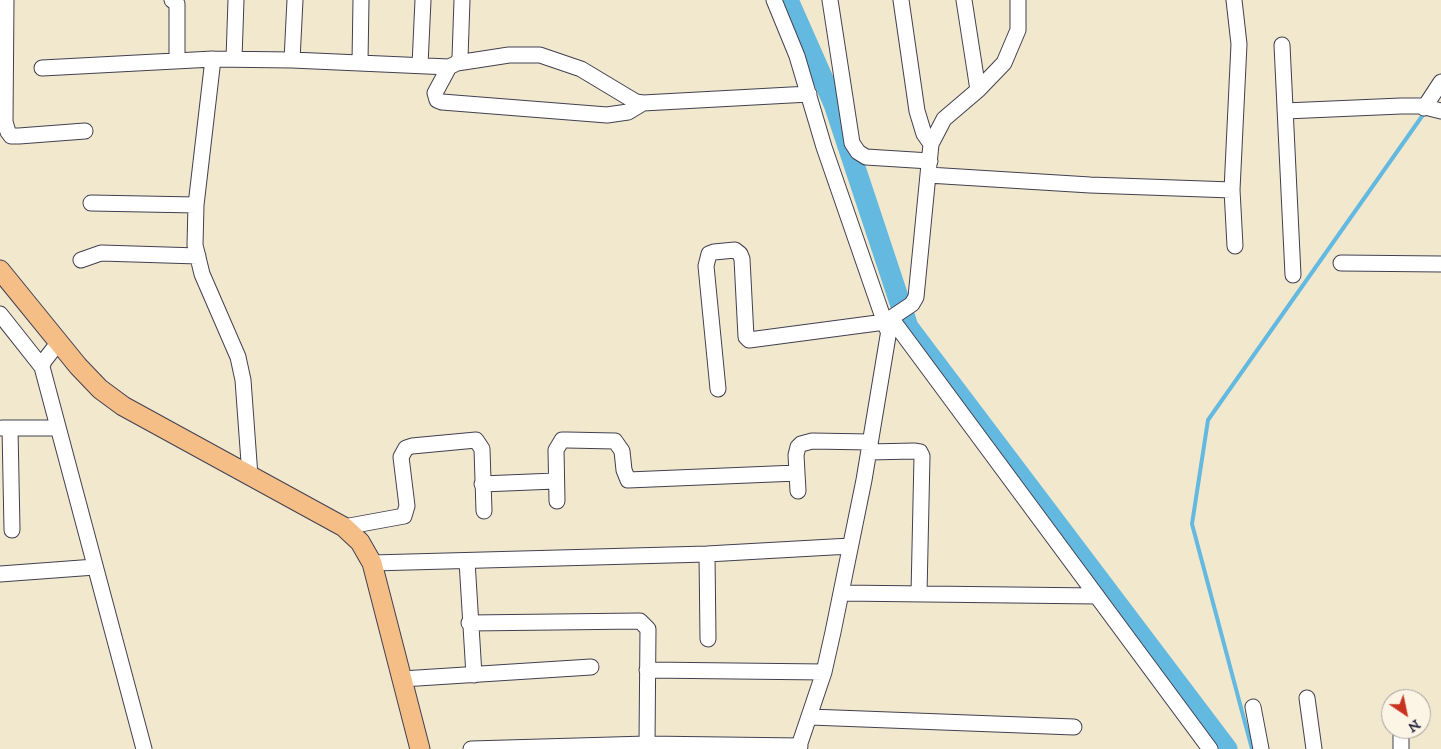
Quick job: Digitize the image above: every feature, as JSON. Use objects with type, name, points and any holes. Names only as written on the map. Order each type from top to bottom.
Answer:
[{"type":"main road","points":[[0,270],[58,343],[100,388],[123,406],[344,527],[360,542],[372,563],[420,749]]},
{"type":"street","points":[[6,0],[5,122],[8,132],[11,136],[19,136],[84,131]]},
{"type":"street","points":[[172,0],[177,4],[177,61]]},
{"type":"street","points":[[234,59],[236,0]]},
{"type":"street","points":[[292,60],[295,0]]},
{"type":"street","points":[[360,62],[361,0]]},
{"type":"street","points":[[420,65],[423,0]]},
{"type":"street","points":[[462,0],[460,58],[453,65],[435,93],[437,100],[442,102],[608,115],[628,112],[643,103]]},
{"type":"street","points":[[774,0],[797,56],[824,147],[893,319],[1210,749]]},
{"type":"street","points":[[830,0],[852,143],[858,152],[866,157],[929,168],[1090,185],[1232,190]]},
{"type":"street","points":[[901,0],[917,111],[924,134],[932,144]]},
{"type":"street","points":[[964,0],[978,90]]},
{"type":"street","points":[[718,388],[706,266],[709,254],[735,250],[740,254],[742,259],[746,337],[749,340],[893,319],[916,297],[932,144],[944,119],[978,90],[1004,63],[1018,30],[1018,0]]},
{"type":"street","points":[[1234,0],[1239,44],[1232,190],[1235,246]]},
{"type":"street","points":[[1282,45],[1293,275]]},
{"type":"street","points":[[42,68],[213,59],[453,65],[509,55],[540,55],[582,69],[636,102],[809,94]]},
{"type":"street","points":[[213,59],[196,205],[195,245],[202,274],[238,357],[243,380],[250,476]]},
{"type":"street","points":[[1285,111],[1327,108],[1430,109],[1441,82]]},
{"type":"street","points":[[91,203],[196,205]]},
{"type":"street","points":[[81,260],[101,253],[198,256]]},
{"type":"street","points":[[1341,263],[1441,264]]},
{"type":"street","points":[[0,314],[42,367],[144,749]]},
{"type":"street","points":[[471,749],[647,744],[688,747],[799,748],[824,672],[870,447],[893,319]]},
{"type":"street","points":[[42,367],[44,360],[58,343]]},
{"type":"street","points":[[12,530],[5,428],[58,428]]},
{"type":"street","points":[[344,527],[404,516],[407,506],[401,457],[406,448],[476,440],[482,449],[484,511]]},
{"type":"street","points":[[556,501],[556,450],[562,440],[615,441],[622,451],[624,470],[628,480],[797,474]]},
{"type":"street","points":[[798,492],[796,455],[801,444],[812,441],[920,452],[922,456],[920,594]]},
{"type":"street","points":[[482,484],[555,481]]},
{"type":"street","points":[[372,563],[707,554],[850,546]]},
{"type":"street","points":[[707,554],[708,639]]},
{"type":"street","points":[[467,561],[474,675]]},
{"type":"street","points":[[0,574],[95,567]]},
{"type":"street","points":[[841,593],[1097,596]]},
{"type":"street","points":[[470,623],[640,621],[648,629],[647,744]]},
{"type":"street","points":[[402,679],[591,667]]},
{"type":"street","points":[[647,670],[824,672]]},
{"type":"street","points":[[1307,698],[1314,749]]},
{"type":"street","points":[[1252,707],[1261,749]]},
{"type":"street","points":[[810,716],[1074,727]]},
{"type":"waterway","points":[[788,0],[834,104],[908,327],[1227,749]]},
{"type":"waterway","points":[[1252,749],[1192,524],[1208,420],[1425,112]]}]
